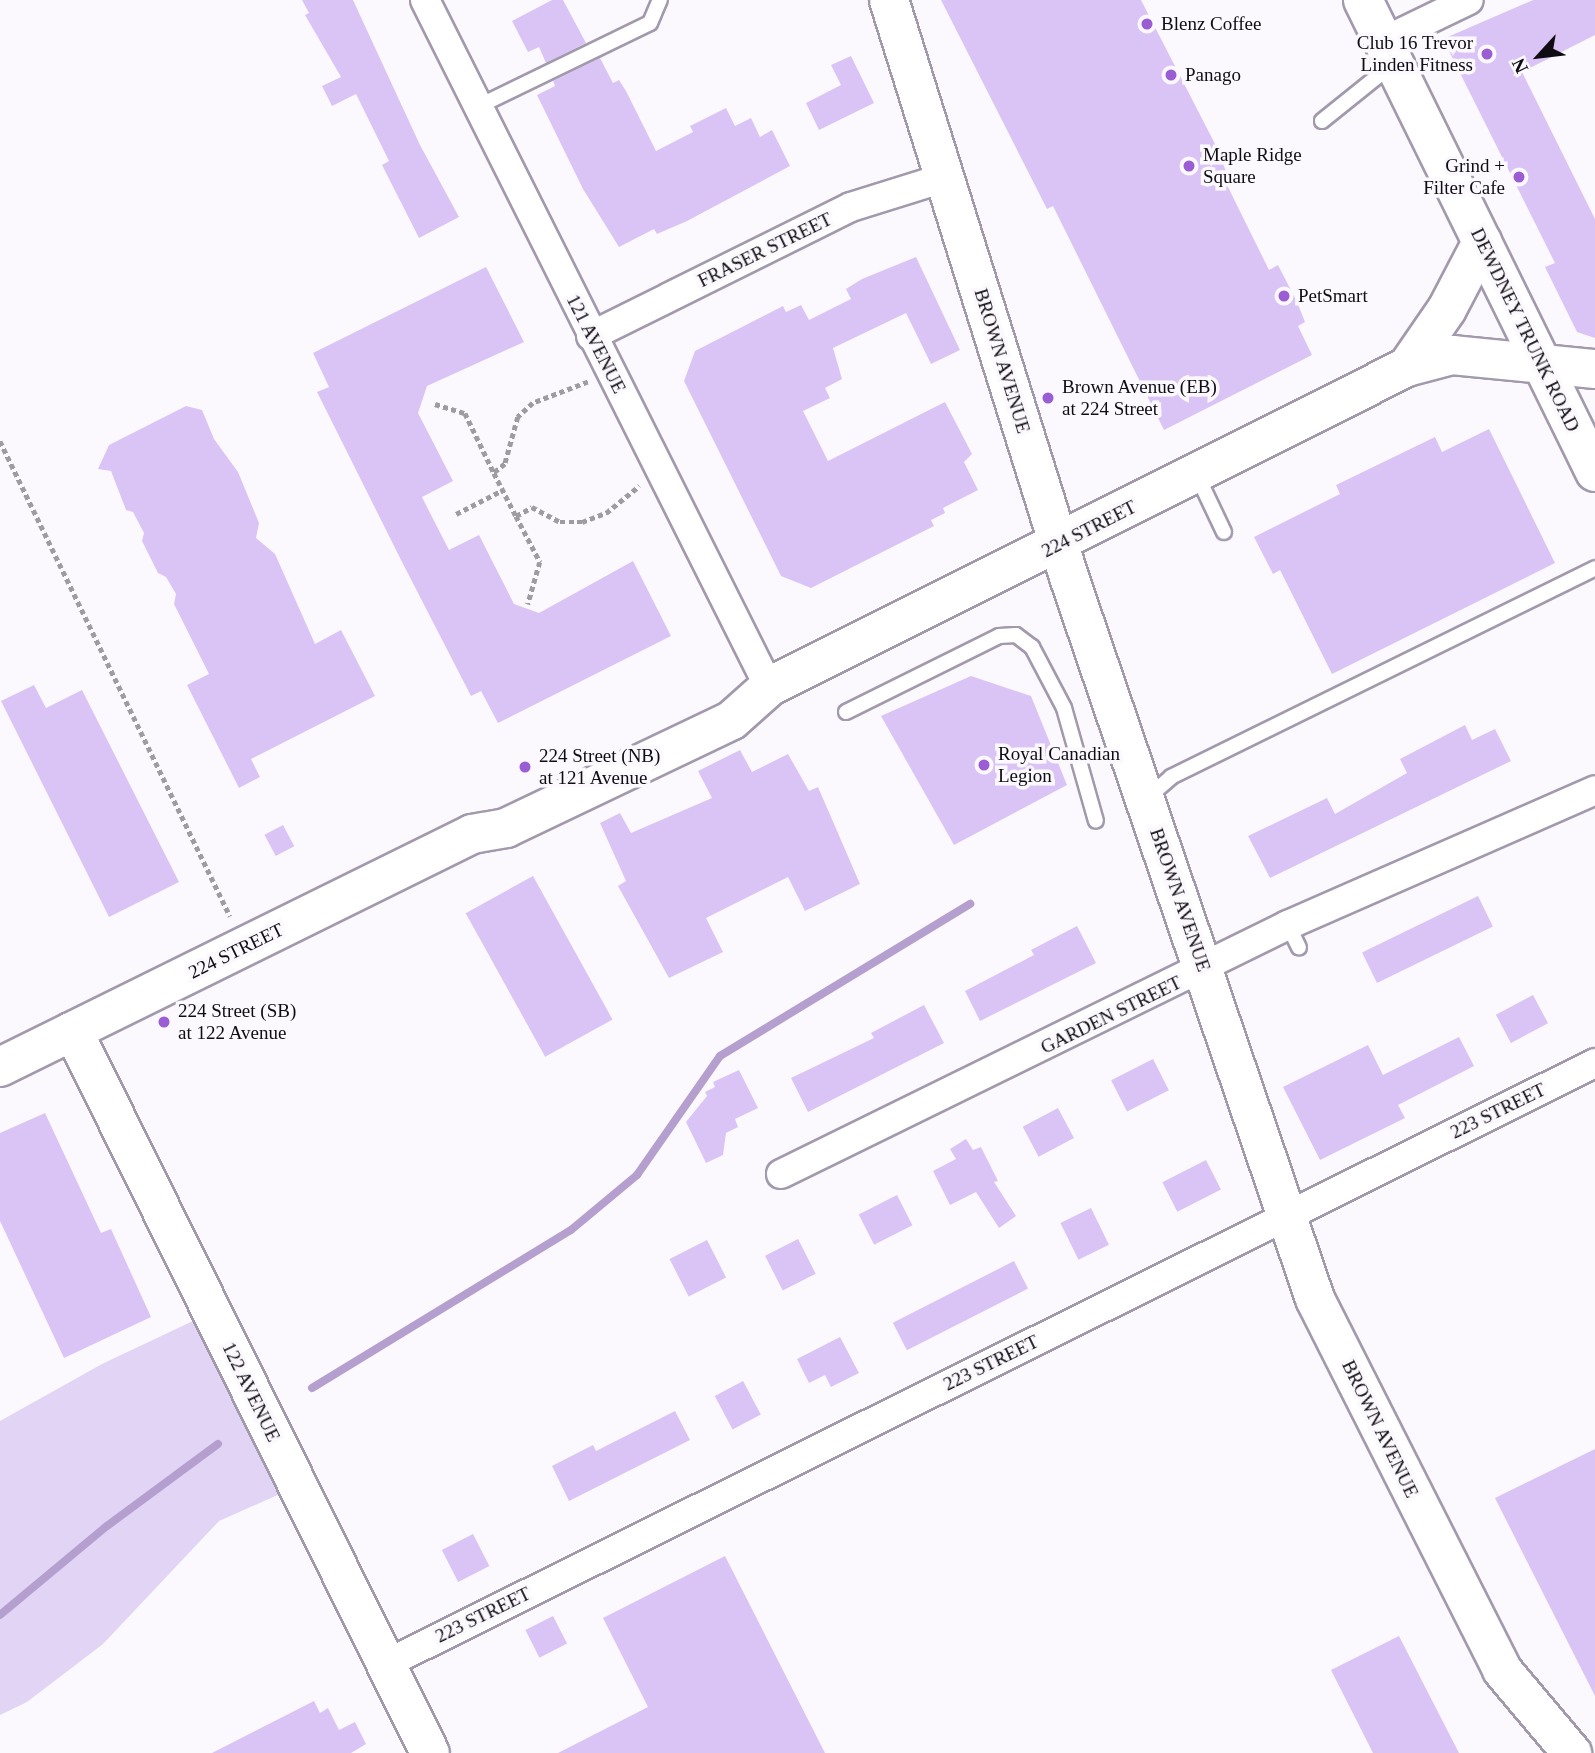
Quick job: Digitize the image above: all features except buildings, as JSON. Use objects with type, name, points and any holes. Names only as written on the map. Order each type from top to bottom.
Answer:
[{"type":"street","name":"121 AVENUE","points":[[425,0],[769,687]]},
{"type":"street","name":"BROWN AVENUE","points":[[889,0],[1059,544],[1315,1299],[1487,1643],[1517,1692],[1572,1753]]},
{"type":"street","name":"DEWDNEY TRUNK ROAD","points":[[1363,0],[1595,472]]},
{"type":"street","points":[[1389,52],[1469,0]]},
{"type":"street","name":"FRASER STREET","points":[[591,336],[850,207],[944,178]]},
{"type":"street","name":"224 STREET","points":[[1407,367],[1442,318],[1482,242]]},
{"type":"street","name":"224 STREET","points":[[0,1067],[472,834],[506,828],[732,720],[769,687],[1197,475],[1407,367],[1452,355],[1543,367],[1595,369]]},
{"type":"street","name":"GARDEN STREET","points":[[781,1174],[1205,970],[1294,937],[1595,790]]},
{"type":"street","name":"122 AVENUE","points":[[73,1031],[430,1753]]},
{"type":"street","name":"223 STREET","points":[[386,1664],[1595,1063]]},
{"type":"lane","points":[[477,107],[650,23],[660,0]]},
{"type":"lane","points":[[1322,121],[1389,52]]},
{"type":"lane","points":[[1197,475],[1224,532]]},
{"type":"lane","points":[[1145,799],[1171,777],[1595,568]]},
{"type":"lane","points":[[846,712],[999,636],[1016,635],[1031,647],[1064,708],[1096,821]]},
{"type":"path","points":[[494,473],[505,464],[518,416],[533,403],[587,382]]},
{"type":"path","points":[[435,404],[465,413],[540,562],[528,604]]},
{"type":"path","points":[[0,441],[230,916]]},
{"type":"path","points":[[516,516],[532,508],[560,522],[582,522],[606,513],[639,486]]},
{"type":"path","points":[[456,514],[503,490]]},
{"type":"shaded area","points":[[212,1312],[298,1486],[219,1521],[103,1644],[27,1702],[0,1715],[0,1421],[102,1364]]},
{"type":"waterway","points":[[312,1388],[571,1230],[637,1175],[720,1056],[970,904]]},
{"type":"waterway","points":[[0,1615],[107,1526],[218,1444]]},
{"type":"place","name":"Blenz Coffee","points":[[1147,24]]},
{"type":"place","name":"Club 16 Trevor Linden Fitness","points":[[1487,54]]},
{"type":"place","name":"Panago","points":[[1171,75]]},
{"type":"place","name":"Maple Ridge Square","points":[[1189,166]]},
{"type":"place","name":"Grind + Filter Cafe","points":[[1519,177]]},
{"type":"place","name":"PetSmart","points":[[1284,296]]},
{"type":"place","name":"Brown Avenue (EB) at 224 Street","points":[[1048,398]]},
{"type":"place","name":"Royal Canadian Legion","points":[[984,765]]},
{"type":"place","name":"224 Street (NB) at 121 Avenue","points":[[525,767]]},
{"type":"place","name":"224 Street (SB) at 122 Avenue","points":[[164,1022]]}]
